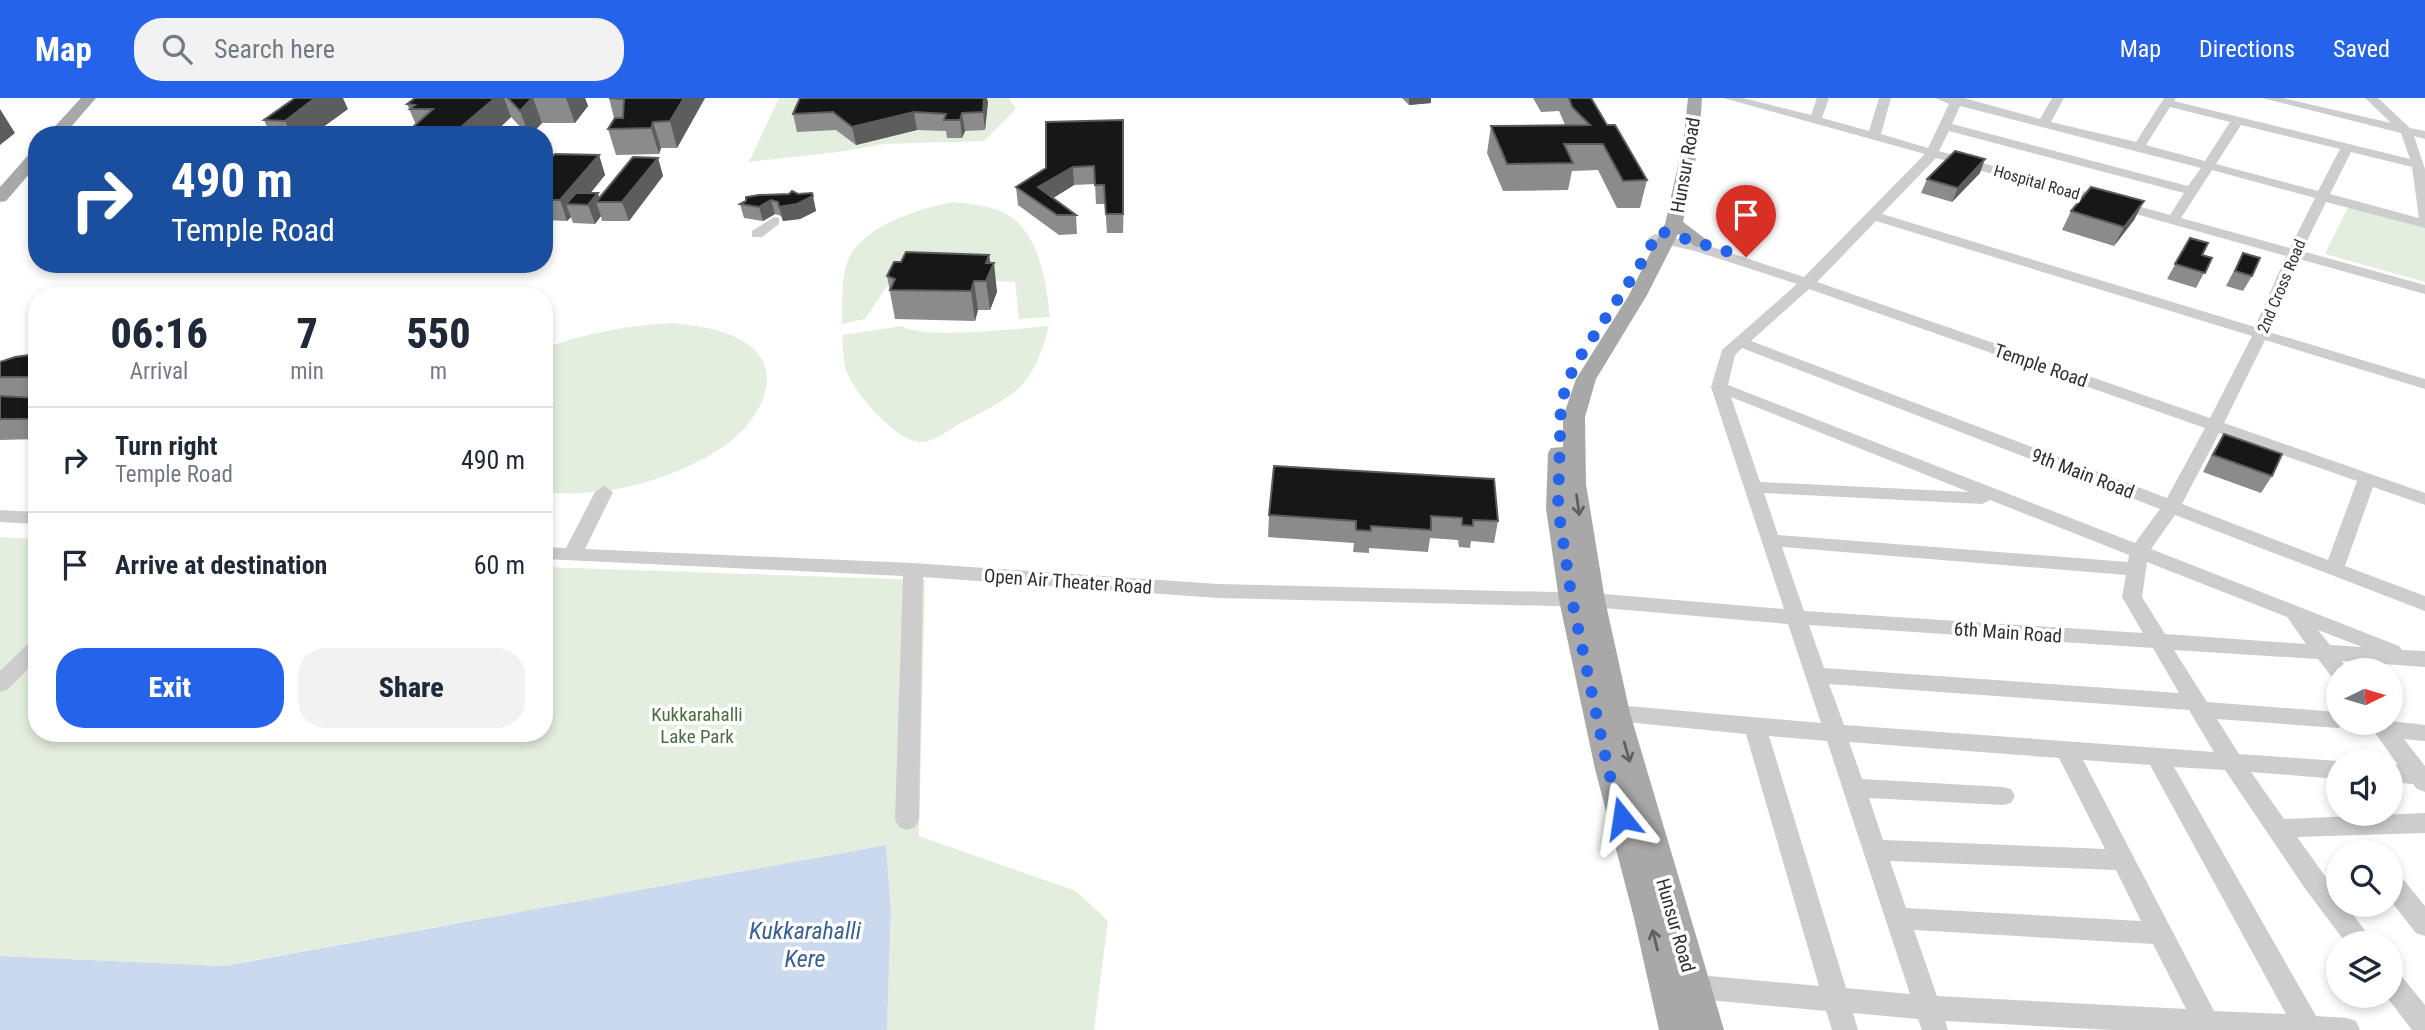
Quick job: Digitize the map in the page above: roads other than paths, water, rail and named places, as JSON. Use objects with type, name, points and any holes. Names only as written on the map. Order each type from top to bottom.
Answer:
[{"type":"main road","points":[[52,126],[72,105],[89,98]]},
{"type":"main road","points":[[1685,98],[1665,236],[1700,245]]},
{"type":"main road","name":"Hunsur Road","points":[[1695,98],[1691,142],[1665,236],[1586,379],[1574,417],[1582,600],[1707,1030]]},
{"type":"main road","points":[[60,126],[72,105]]},
{"type":"main road","points":[[0,184],[28,152]]},
{"type":"main road","points":[[0,197],[28,165]]},
{"type":"main road","points":[[1582,600],[1608,769],[1676,1030]]},
{"type":"street","points":[[1815,120],[1824,98]]},
{"type":"street","points":[[1874,136],[1885,98]]},
{"type":"street","points":[[1941,98],[1958,99],[2139,146],[2425,224]]},
{"type":"street","points":[[2044,123],[2057,98]]},
{"type":"street","points":[[2268,98],[2425,135]]},
{"type":"street","points":[[2371,98],[2406,131],[2418,165],[2425,217]]},
{"type":"street","name":"Hospital Road","points":[[1733,99],[2425,290]]},
{"type":"street","points":[[1931,1019],[1719,387],[1728,353],[1809,281],[1929,159],[1958,99]]},
{"type":"street","points":[[2139,146],[2169,100],[2418,165]]},
{"type":"street","points":[[2173,220],[2238,120]]},
{"type":"street","points":[[1945,126],[2191,191]]},
{"type":"street","name":"2nd Cross Road","points":[[2138,560],[2171,507],[2216,422],[2260,335],[2294,253],[2347,147]]},
{"type":"street","points":[[1874,216],[2425,384]]},
{"type":"street","points":[[757,234],[774,221]]},
{"type":"street","name":"Temple Road","points":[[1700,245],[2216,422],[2425,490]]},
{"type":"street","name":"9th Main Road","points":[[1740,342],[2425,604]]},
{"type":"street","points":[[1719,387],[1997,498],[2138,560],[2417,658]]},
{"type":"street","name":"Temple Road","points":[[2216,422],[2425,499]]},
{"type":"street","points":[[2334,570],[2367,478]]},
{"type":"street","points":[[1752,487],[1997,498]]},
{"type":"street","points":[[572,555],[604,492]]},
{"type":"street","points":[[0,516],[28,518]]},
{"type":"street","points":[[1769,540],[2138,560]]},
{"type":"street","name":"Open Air Theater Road","points":[[553,554],[913,570],[1217,591],[1582,600]]},
{"type":"street","points":[[2138,560],[2132,597],[2234,764],[2352,931]]},
{"type":"street","points":[[908,820],[913,570]]},
{"type":"street","name":"6th Main Road","points":[[1582,600],[1794,617],[2417,658]]},
{"type":"street","points":[[2294,613],[2329,658]]},
{"type":"street","points":[[0,684],[28,656]]},
{"type":"street","points":[[1814,675],[2326,719]]},
{"type":"street","points":[[1616,713],[1755,727],[2326,769]]},
{"type":"street","points":[[1755,727],[1845,1030]]},
{"type":"street","points":[[2403,730],[2425,733]]},
{"type":"street","points":[[2388,735],[2423,778]]},
{"type":"street","points":[[2067,751],[2208,1027]]},
{"type":"street","points":[[2158,758],[2327,1029]]},
{"type":"street","points":[[2403,775],[2423,778]]},
{"type":"street","points":[[1852,788],[2003,796]]},
{"type":"street","points":[[2278,829],[2370,823],[2425,823]]},
{"type":"street","points":[[1873,850],[2123,860]]},
{"type":"street","points":[[2403,897],[2425,925]]},
{"type":"street","points":[[1897,918],[2161,933]]},
{"type":"street","points":[[1665,984],[1836,998],[1931,1019],[2327,1029]]},
{"type":"street","points":[[2403,998],[2425,1026]]},
{"type":"water","name":"Kukkarahalli Kere","points":[[886,845],[891,912],[887,1030],[0,1030],[0,956],[224,966]]},
{"type":"park label","name":"Kukkarahalli Lake Park","points":[[697,725]]}]
